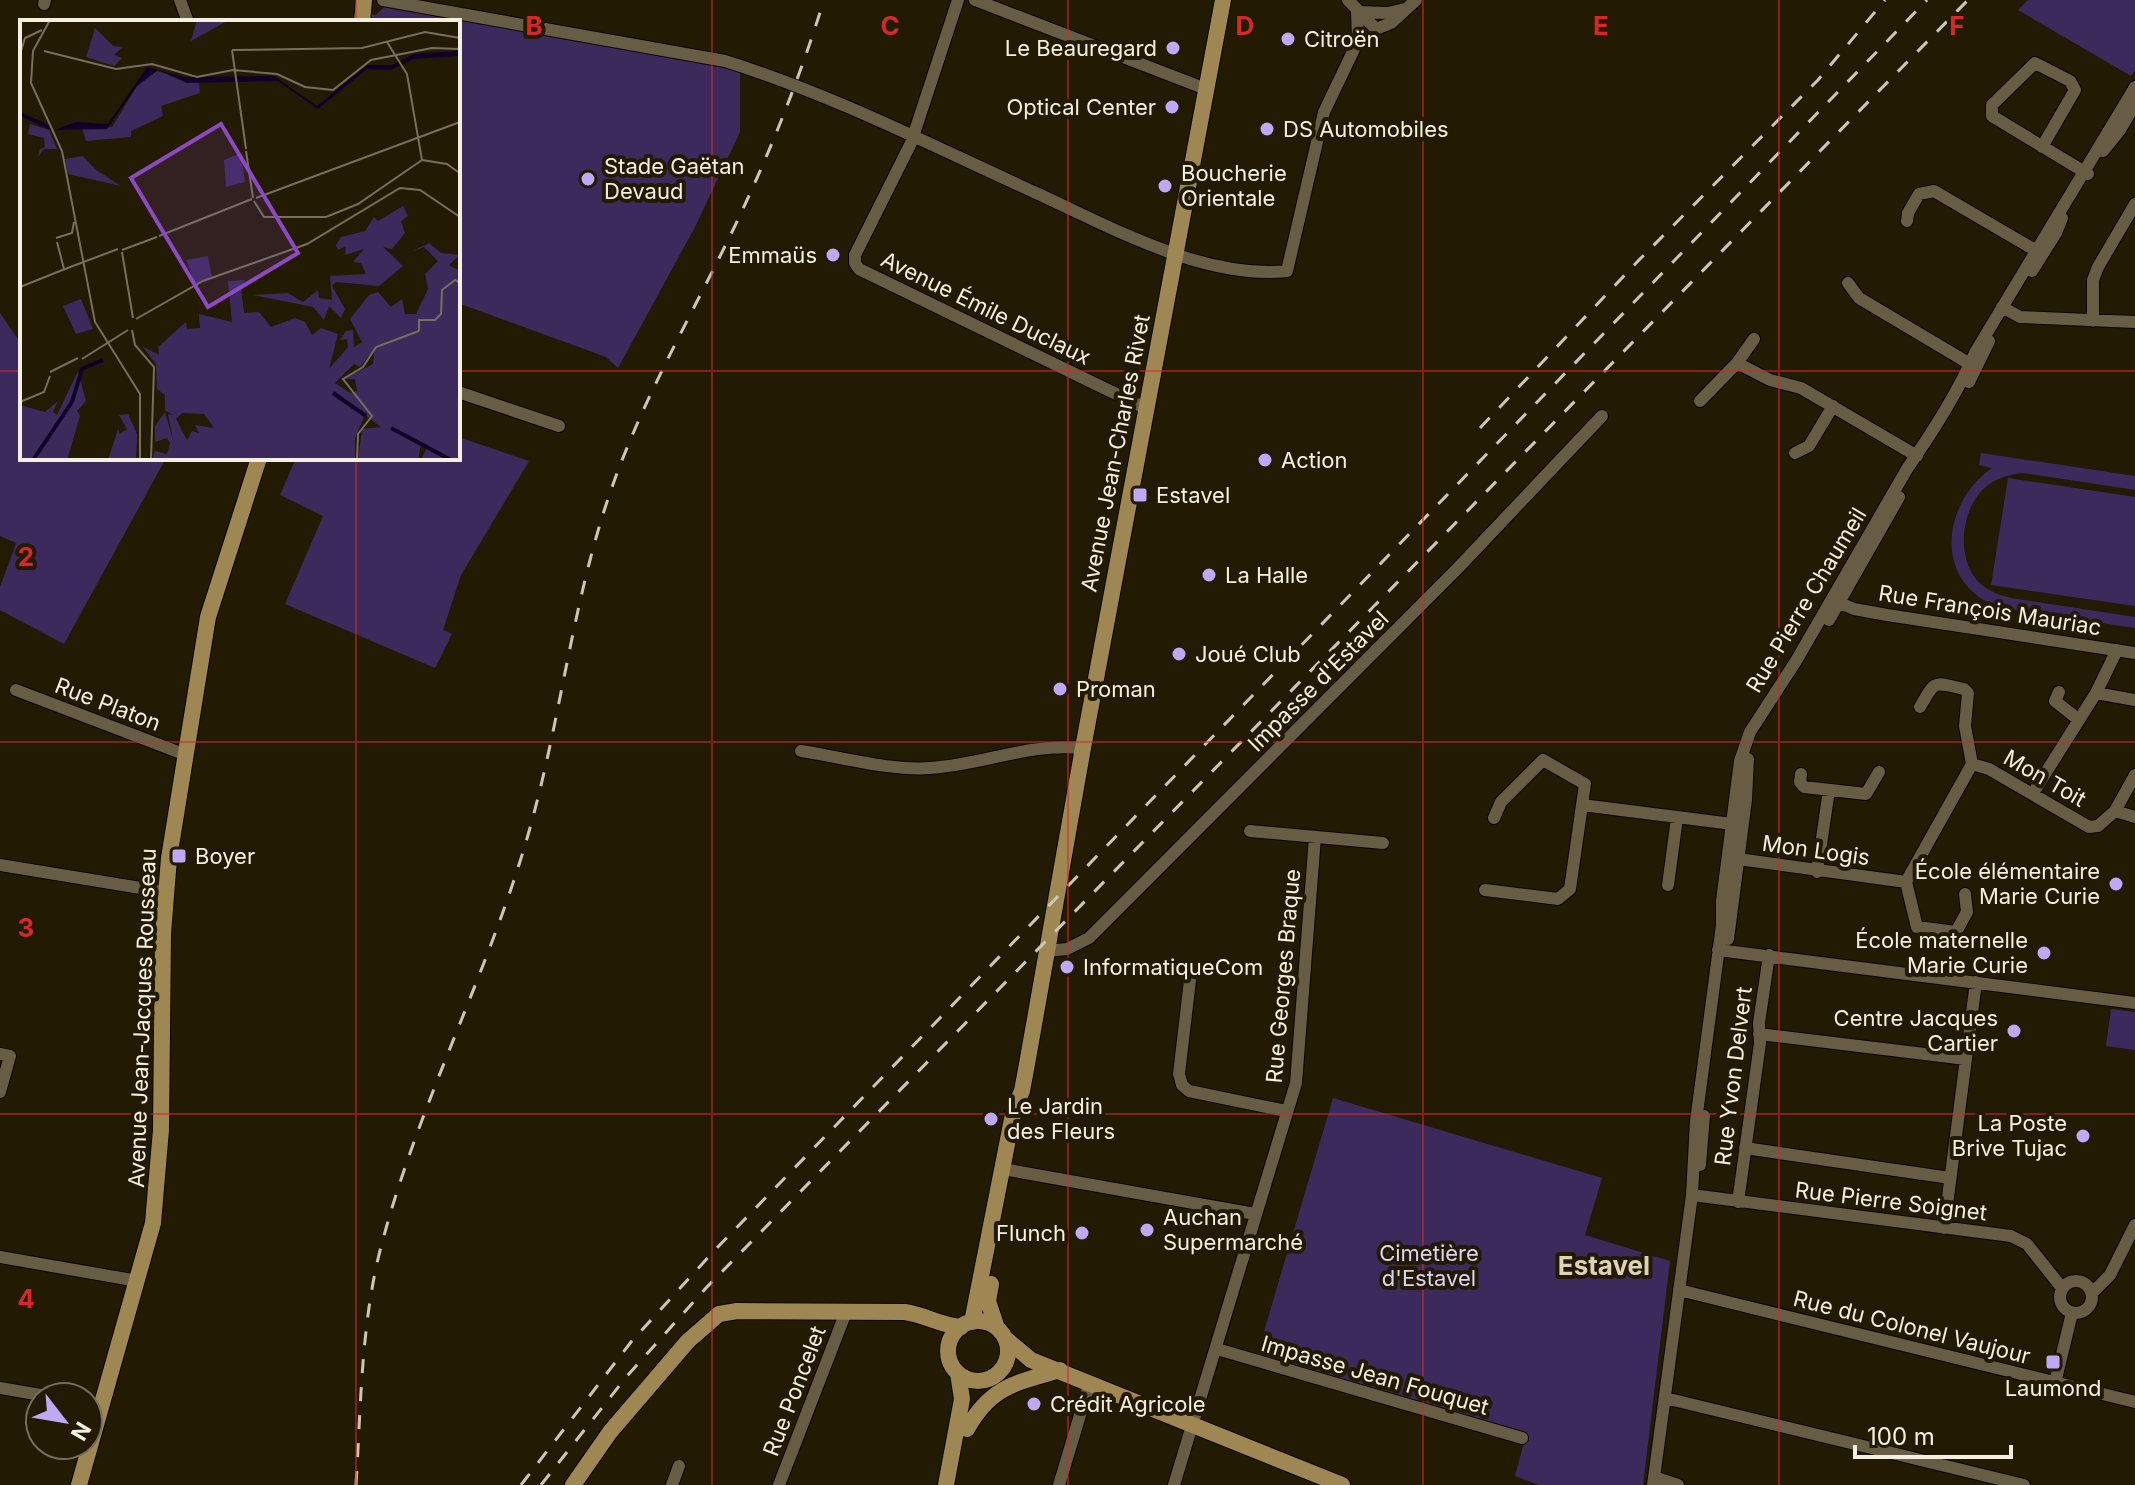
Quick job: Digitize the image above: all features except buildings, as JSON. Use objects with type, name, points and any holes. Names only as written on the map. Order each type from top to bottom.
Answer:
[{"type":"main road","points":[[362,20],[364,0]]},
{"type":"main road","name":"Avenue Jean-Charles Rivet","points":[[1008,1170],[1022,1116],[1022,1091],[1053,914],[1223,0]]},
{"type":"main road","name":"Avenue Jean-Jacques Rousseau","points":[[103,1381],[138,1281],[153,1223],[159,1172],[165,892],[208,617],[258,460]]},
{"type":"main road","points":[[949,1354],[951,1339],[966,1324],[1008,1170]]},
{"type":"main road","points":[[956,1485],[975,1394],[1008,1356],[988,1301],[1008,1170]]},
{"type":"main road","points":[[573,1485],[610,1432],[688,1341],[719,1314],[737,1311],[914,1313],[941,1325],[984,1322],[1031,1360],[1342,1485]]},
{"type":"main road","points":[[914,1313],[949,1354],[958,1373],[962,1399],[946,1485]]},
{"type":"main road","points":[[958,1373],[966,1378],[993,1376],[1031,1360]]},
{"type":"main road","points":[[967,1429],[982,1405],[997,1391],[1014,1382],[1060,1370]]},
{"type":"main road","name":"Avenue Jean-Jacques Rousseau","points":[[79,1485],[84,1461]]},
{"type":"street","points":[[180,0],[187,20]]},
{"type":"street","points":[[383,0],[410,2],[725,61],[775,78],[912,137],[1175,256],[1271,273],[1287,271],[1330,96],[1372,33],[1411,5]]},
{"type":"street","points":[[912,137],[958,0]]},
{"type":"street","points":[[975,0],[1206,89]]},
{"type":"street","points":[[1348,0],[1372,33]]},
{"type":"street","points":[[1357,12],[1390,18]]},
{"type":"street","points":[[1345,72],[1358,41],[1357,12]]},
{"type":"street","points":[[2042,147],[2075,90],[2070,81],[2035,63],[1992,105],[1992,116],[2042,147],[2085,172]]},
{"type":"street","name":"Rue Pierre Chaumeil","points":[[1654,1481],[1692,1195],[1696,1121],[1738,859],[1748,757],[1756,735],[1894,506],[2005,308],[2135,87]]},
{"type":"street","name":"Rue Pierre Chaumeil","points":[[2085,172],[2120,130],[2135,104]]},
{"type":"street","name":"Avenue Émile Duclaux","points":[[912,137],[855,255],[859,269],[1145,408]]},
{"type":"street","points":[[1907,221],[1919,194],[1934,191],[2039,252]]},
{"type":"street","points":[[2093,321],[2093,280],[2135,204]]},
{"type":"street","points":[[1848,283],[1859,298],[1974,367]]},
{"type":"street","points":[[2005,308],[2020,317],[2135,322]]},
{"type":"street","points":[[1700,401],[1737,363],[1754,339]]},
{"type":"street","points":[[1737,363],[1770,380],[1801,388],[1917,456]]},
{"type":"street","name":"Rue Pierre Chaumeil","points":[[1722,950],[1726,871],[1740,761],[1746,741],[1836,601],[1873,526],[1974,367]]},
{"type":"street","points":[[460,393],[559,426]]},
{"type":"street","points":[[1795,453],[1809,446],[1833,406]]},
{"type":"street","name":"Impasse d'Estavel","points":[[1047,951],[1067,949],[1089,938],[1100,928],[1457,569],[1602,416]]},
{"type":"street","name":"Rue François Mauriac","points":[[1836,601],[1887,615],[2135,653]]},
{"type":"street","points":[[2033,793],[2096,693],[2117,650]]},
{"type":"street","name":"Mon Toit","points":[[1906,882],[1972,764],[1965,726],[1968,693],[1964,689],[1938,683],[1933,685],[1920,707]]},
{"type":"street","name":"Rue Platon","points":[[16,690],[186,755]]},
{"type":"street","points":[[2059,692],[2055,701],[2079,720]]},
{"type":"street","points":[[2096,693],[2135,700]]},
{"type":"street","points":[[801,751],[907,768],[930,768],[1036,748],[1083,748]]},
{"type":"street","points":[[1485,890],[1558,899],[1570,889],[1585,784],[1543,760],[1501,802],[1494,818]]},
{"type":"street","name":"Mon Toit","points":[[1972,764],[1989,769],[2089,827],[2098,826],[2115,811]]},
{"type":"street","points":[[1801,774],[1800,782],[1804,787],[1866,794],[1879,772]]},
{"type":"street","points":[[2135,775],[2115,811],[2135,817]]},
{"type":"street","points":[[1817,872],[1829,790]]},
{"type":"street","points":[[1582,805],[1732,824],[1741,836]]},
{"type":"street","points":[[1668,885],[1677,818]]},
{"type":"street","points":[[1250,831],[1383,843]]},
{"type":"street","name":"Rue Georges Braque","points":[[1174,1485],[1296,1083],[1315,837]]},
{"type":"street","name":"Mon Logis","points":[[1726,871],[1738,859],[1906,882]]},
{"type":"street","points":[[0,865],[165,892]]},
{"type":"street","points":[[1906,882],[1917,927],[1956,932],[1967,912],[1965,894]]},
{"type":"street","points":[[1722,950],[2135,1003]]},
{"type":"street","name":"Rue Yvon Delvert","points":[[1738,1202],[1769,955]]},
{"type":"street","points":[[1190,980],[1179,1074],[1182,1085],[1189,1091],[1286,1111]]},
{"type":"street","points":[[1944,1228],[1976,982]]},
{"type":"street","points":[[1759,1034],[1966,1059]]},
{"type":"street","points":[[0,1054],[10,1056],[0,1092]]},
{"type":"street","points":[[1745,1148],[1950,1178]]},
{"type":"street","points":[[1008,1170],[1255,1214]]},
{"type":"street","name":"Rue Pierre Soignet","points":[[1692,1195],[2020,1239],[2062,1288]]},
{"type":"street","points":[[2092,1293],[2110,1275],[2135,1225]]},
{"type":"street","points":[[0,1257],[138,1281]]},
{"type":"street","points":[[2082,1281],[2092,1293],[2092,1300],[2085,1311],[2072,1313],[2062,1306],[2060,1300],[2062,1288],[2067,1283],[2082,1281]]},
{"type":"street","name":"Rue du Colonel Vaujour","points":[[1679,1290],[2135,1402]]},
{"type":"street","name":"Rue Poncelet","points":[[779,1485],[846,1312]]},
{"type":"street","points":[[2055,1383],[2072,1313]]},
{"type":"street","name":"Impasse Jean Fouquet","points":[[1217,1349],[1522,1438]]},
{"type":"street","points":[[1059,1485],[1090,1382]]},
{"type":"street","points":[[0,1388],[24,1392]]},
{"type":"street","points":[[1665,1398],[2024,1485]]},
{"type":"street","points":[[672,1485],[679,1466]]},
{"type":"street","points":[[1654,1481],[1678,1485]]},
{"type":"green space","points":[[2028,0],[2135,0],[2135,70],[2131,76],[2018,10]]},
{"type":"green space","name":"Stade Gaëtan Devaud","points":[[384,7],[459,20],[371,20],[371,14],[376,15]]},
{"type":"green space","name":"Stade Gaëtan Devaud","points":[[460,20],[718,65],[740,72],[740,132],[695,227],[618,368],[606,357],[460,304]]},
{"type":"green space","points":[[0,313],[20,342],[20,460],[165,460],[64,644],[0,610],[0,587],[16,543],[0,536]]},
{"type":"green space","points":[[460,438],[529,461],[461,575],[443,630],[452,634],[435,668],[285,604],[323,516],[280,495],[295,460],[460,460]]},
{"type":"green space","points":[[1981,453],[2135,476],[2135,490],[2023,473],[2005,476],[1988,485],[1971,506],[1966,520],[1964,549],[1973,575],[1989,590],[2011,598],[2135,617],[2135,628],[2008,609],[1974,593],[1962,579],[1954,562],[1952,545],[1958,510],[1978,480],[1992,468],[1979,465]]},
{"type":"green space","points":[[2008,478],[2135,497],[2135,606],[1991,585]]},
{"type":"green space","points":[[2111,1009],[2135,1012],[2135,1050],[2106,1046]]},
{"type":"green space","name":"Cimetière d'Estavel","points":[[1333,1098],[1602,1178],[1585,1235],[1670,1261],[1643,1485],[1539,1485],[1515,1476],[1526,1435],[1257,1355]]},
{"type":"railway","points":[[356,1485],[366,1332],[382,1243],[415,1140],[494,938],[528,835],[601,520],[642,414],[770,148],[824,0]]},
{"type":"railway","points":[[1480,428],[1639,260],[1818,80],[1885,0]]},
{"type":"railway","points":[[521,1485],[631,1342],[713,1252],[1927,0]]},
{"type":"railway","points":[[541,1485],[627,1376],[706,1288],[1968,0]]},
{"type":"place","name":"Citroën","points":[[1288,39]]},
{"type":"place","name":"Le Beauregard","points":[[1173,48]]},
{"type":"place","name":"Optical Center","points":[[1172,107]]},
{"type":"place","name":"DS Automobiles","points":[[1267,129]]},
{"type":"place","name":"Stade Gaëtan Devaud","points":[[588,179]]},
{"type":"place","name":"Boucherie Orientale","points":[[1165,186]]},
{"type":"place","name":"Emmaüs","points":[[833,255]]},
{"type":"place","name":"Action","points":[[1265,460]]},
{"type":"place","name":"Estavel","points":[[1140,495]]},
{"type":"place","name":"La Halle","points":[[1209,575]]},
{"type":"place","name":"Joué Club","points":[[1179,654]]},
{"type":"place","name":"Proman","points":[[1060,689]]},
{"type":"place","name":"Boyer","points":[[179,856]]},
{"type":"place","name":"École élémentaire Marie Curie","points":[[2116,884]]},
{"type":"place","name":"École maternelle Marie Curie","points":[[2044,953]]},
{"type":"place","name":"InformatiqueCom","points":[[1067,967]]},
{"type":"place","name":"Centre Jacques Cartier","points":[[2014,1031]]},
{"type":"place","name":"Le Jardin des Fleurs","points":[[991,1119]]},
{"type":"place","name":"La Poste Brive Tujac","points":[[2083,1136]]},
{"type":"place","name":"Auchan Supermarché","points":[[1147,1230]]},
{"type":"place","name":"Flunch","points":[[1082,1233]]},
{"type":"place","name":"Laumond","points":[[2053,1362]]},
{"type":"place","name":"Crédit Agricole","points":[[1034,1404]]},
{"type":"district","name":"Estavel","points":[[1604,1266]]}]
